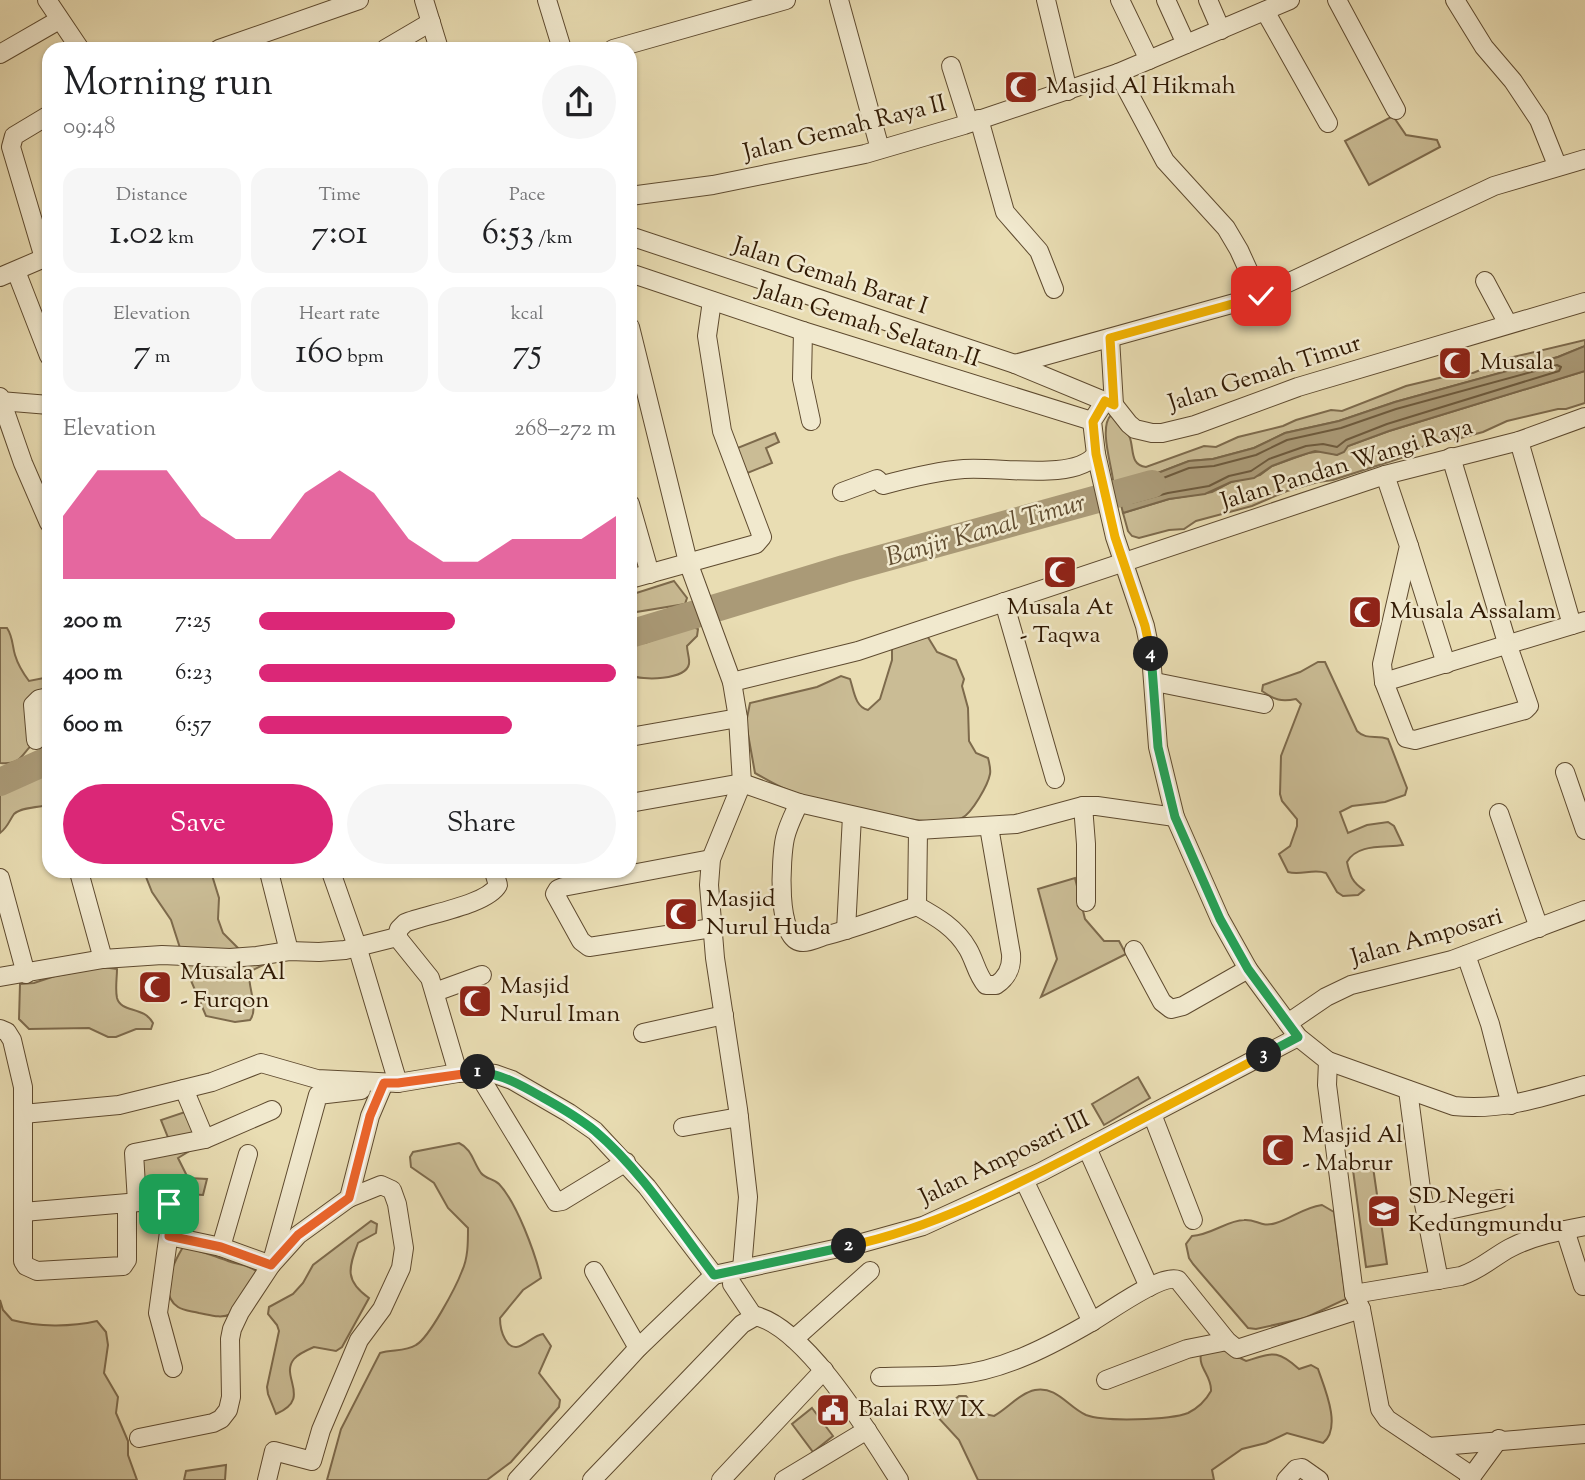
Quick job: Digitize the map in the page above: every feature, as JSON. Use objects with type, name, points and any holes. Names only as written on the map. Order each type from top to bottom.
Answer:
[{"type":"street","points":[[47,0],[75,42]]},
{"type":"street","points":[[241,42],[320,6],[359,0]]},
{"type":"street","points":[[424,0],[437,42]]},
{"type":"street","points":[[547,0],[560,42]]},
{"type":"street","points":[[637,42],[786,0]]},
{"type":"street","points":[[839,0],[880,149]]},
{"type":"street","points":[[1046,0],[1068,91]]},
{"type":"street","points":[[1120,0],[1149,60]]},
{"type":"street","points":[[1166,0],[1186,44]]},
{"type":"street","points":[[1208,0],[1221,30]]},
{"type":"street","name":"Jalan Gemah Raya II","points":[[637,195],[744,180],[880,149],[974,121],[1118,73],[1290,0]]},
{"type":"street","points":[[1337,0],[1396,110]]},
{"type":"street","points":[[1455,0],[1485,47],[1513,81],[1539,120],[1557,165]]},
{"type":"street","points":[[1265,11],[1328,123]]},
{"type":"street","points":[[0,54],[60,20]]},
{"type":"street","points":[[397,42],[431,22]]},
{"type":"street","points":[[951,66],[974,121],[1005,212],[1039,251],[1054,289]]},
{"type":"street","points":[[1118,73],[1165,161],[1226,228],[1261,296]]},
{"type":"street","points":[[42,119],[14,135],[11,147],[42,242]]},
{"type":"street","points":[[1016,364],[1261,296],[1494,186],[1557,165],[1585,159]]},
{"type":"street","name":"Jalan Gemah Barat I","points":[[637,238],[1016,364]]},
{"type":"street","points":[[42,259],[8,274],[42,342]]},
{"type":"street","name":"Jalan Gemah Selatan II","points":[[637,275],[803,331],[1093,422]]},
{"type":"street","points":[[1485,281],[1508,324]]},
{"type":"street","points":[[637,577],[756,544],[761,540],[762,534],[722,431],[706,336],[712,301]]},
{"type":"street","name":"Jalan Gemah Timur","points":[[1016,364],[1110,403],[1135,429],[1162,433],[1195,425],[1298,387],[1585,302]]},
{"type":"street","points":[[803,331],[802,379],[811,421]]},
{"type":"street","points":[[1110,338],[1110,403],[1093,422],[1096,454],[1115,537],[1145,626],[1154,682],[1158,747],[1175,817],[1220,919],[1248,969],[1293,1030],[1328,1062],[1454,1106],[1469,1108],[1511,1105],[1585,1085]]},
{"type":"street","points":[[637,355],[688,562],[732,682],[738,718],[742,783],[710,859],[709,884],[712,928],[748,1197],[737,1277],[748,1320]]},
{"type":"street","points":[[42,404],[0,399],[42,507]]},
{"type":"street","name":"Jalan Pandan Wangi Raya","points":[[732,682],[858,651],[1385,475],[1519,441],[1585,417]]},
{"type":"street","points":[[1384,682],[1578,623],[1519,441]]},
{"type":"street","points":[[842,492],[877,479],[883,485],[964,469],[1065,469],[1086,464],[1096,454]]},
{"type":"street","points":[[1409,546],[1382,656],[1384,682],[1404,733],[1409,740],[1415,740],[1525,710],[1529,701],[1508,646],[1451,457]]},
{"type":"street","points":[[1385,475],[1446,664]]},
{"type":"street","points":[[637,529],[650,574]]},
{"type":"street","points":[[1004,602],[1055,779]]},
{"type":"street","points":[[1154,682],[1264,704]]},
{"type":"street","points":[[36,740],[33,705],[36,700],[42,699]]},
{"type":"street","points":[[637,736],[738,718]]},
{"type":"street","points":[[1565,772],[1585,830]]},
{"type":"street","points":[[637,802],[742,783],[799,803],[918,830],[989,827],[1031,821],[1083,806],[1175,817]]},
{"type":"street","points":[[799,803],[784,840],[783,919],[790,934],[803,942],[917,906],[943,920],[956,933],[970,952],[982,980],[989,986],[996,985],[1005,978],[1012,961],[989,827]]},
{"type":"street","points":[[1083,806],[1086,902]]},
{"type":"street","points":[[1499,813],[1539,928]]},
{"type":"street","points":[[846,930],[852,816]]},
{"type":"street","points":[[917,906],[918,830]]},
{"type":"street","points":[[637,873],[710,859]]},
{"type":"street","points":[[0,878],[26,974]]},
{"type":"street","points":[[81,878],[103,959]]},
{"type":"street","points":[[271,878],[289,951]]},
{"type":"street","points":[[333,878],[357,946],[388,1084],[370,1116],[349,1198]]},
{"type":"street","points":[[397,937],[399,929],[405,923],[469,903],[491,893],[497,888],[496,878]]},
{"type":"street","points":[[610,878],[563,887],[556,891],[557,899],[581,941],[589,947],[712,928]]},
{"type":"street","name":"Jalan Amposari","points":[[1293,1030],[1326,997],[1350,985],[1433,966],[1585,910]]},
{"type":"street","points":[[0,977],[103,959],[168,955],[245,957],[289,951],[319,952],[397,937]]},
{"type":"street","points":[[397,937],[425,969],[435,992],[458,1073]]},
{"type":"street","points":[[1134,950],[1161,1002],[1171,1009],[1182,1006],[1248,969]]},
{"type":"street","points":[[1466,955],[1490,1024],[1511,1105]]},
{"type":"street","points":[[435,992],[482,975]]},
{"type":"street","points":[[643,1033],[724,1015]]},
{"type":"street","points":[[0,1028],[9,1035],[23,1087],[23,1261],[28,1269],[37,1271],[122,1266],[127,1260],[134,1153],[205,1139],[272,1110]]},
{"type":"street","name":"Jalan Amposari III","points":[[714,1275],[737,1277],[901,1234],[1024,1180],[1152,1114],[1293,1030]]},
{"type":"street","points":[[1328,1062],[1327,1085],[1357,1302],[1380,1409],[1387,1419],[1470,1478],[1499,1439]]},
{"type":"street","points":[[23,1114],[119,1105],[212,1082],[261,1063],[317,1079],[388,1084]]},
{"type":"street","points":[[477,1072],[555,1201],[562,1201],[626,1162]]},
{"type":"street","points":[[271,1265],[318,1096],[458,1073],[495,1074],[512,1080],[595,1131],[626,1162],[714,1275],[638,1348],[517,1480]]},
{"type":"street","points":[[184,1089],[205,1139]]},
{"type":"street","points":[[1408,1090],[1426,1215],[1439,1280]]},
{"type":"street","points":[[1152,1114],[1193,1220]]},
{"type":"street","points":[[683,1127],[739,1117]]},
{"type":"street","points":[[1087,1147],[1149,1287]]},
{"type":"street","points":[[221,1247],[248,1154]]},
{"type":"street","points":[[1024,1180],[1092,1322]]},
{"type":"street","points":[[139,1438],[213,1423],[225,1415],[231,1397],[232,1329],[271,1265],[298,1235],[349,1198],[381,1185],[392,1190],[397,1205],[404,1248],[401,1268],[382,1309],[359,1340],[321,1430],[312,1461],[274,1451],[267,1480]]},
{"type":"street","points":[[1426,1215],[1499,1199]]},
{"type":"street","points":[[23,1212],[163,1200],[169,1204],[172,1210],[158,1313],[173,1368]]},
{"type":"street","points":[[880,1377],[975,1372],[1044,1347],[1092,1322],[1149,1287],[1171,1278],[1178,1280],[1234,1348],[1243,1349],[1357,1302],[1469,1273],[1521,1243],[1585,1226]]},
{"type":"street","points":[[1565,1230],[1583,1286]]},
{"type":"street","points":[[169,1236],[221,1247],[271,1265]]},
{"type":"street","points":[[794,1339],[870,1270]]},
{"type":"street","points":[[594,1271],[638,1348]]},
{"type":"street","points":[[592,1480],[748,1320],[762,1318],[794,1339],[824,1370],[899,1480]]},
{"type":"street","points":[[1106,1380],[1187,1349],[1227,1341]]},
{"type":"street","points":[[721,1480],[824,1370]]},
{"type":"street","points":[[784,1480],[867,1430]]},
{"type":"street","points":[[1429,1447],[1499,1439],[1585,1434]]},
{"type":"street","points":[[1286,1480],[1296,1469],[1302,1468],[1318,1480]]},
{"type":"shaded area","points":[[1393,116],[1406,135],[1437,140],[1440,147],[1369,185],[1345,141]]},
{"type":"shaded area","points":[[1585,340],[1585,346],[1558,357],[1395,402],[1339,421],[1285,433],[1254,448],[1213,459],[1189,461],[1137,481],[1130,480],[1116,485],[1113,480],[1106,436],[1111,415],[1118,416],[1130,438],[1135,460],[1146,467],[1204,446],[1216,447],[1238,437],[1331,410],[1342,411],[1406,386],[1460,373],[1473,373],[1509,358]]},
{"type":"shaded area","points":[[1585,371],[1585,403],[1507,421],[1483,432],[1446,442],[1431,442],[1404,457],[1333,480],[1287,491],[1252,506],[1196,521],[1184,529],[1139,538],[1128,531],[1123,513],[1169,499],[1212,492],[1231,482],[1260,475],[1272,466],[1308,453],[1323,451],[1337,455],[1348,446],[1389,431]]},
{"type":"shaded area","points":[[775,433],[779,442],[766,448],[772,463],[745,474],[735,449]]},
{"type":"shaded area","points":[[674,581],[687,598],[685,604],[637,612],[637,593]]},
{"type":"shaded area","points":[[691,626],[698,629],[697,636],[687,646],[689,664],[686,669],[672,676],[637,677],[637,644]]},
{"type":"shaded area","points":[[0,628],[7,628],[18,662],[29,681],[42,678],[42,739],[17,761],[0,763]]},
{"type":"shaded area","points":[[926,634],[937,652],[956,660],[964,679],[962,686],[968,708],[969,741],[976,753],[988,758],[990,774],[986,785],[966,815],[948,821],[927,821],[876,814],[803,795],[755,773],[746,723],[750,703],[817,687],[841,676],[850,679],[860,706],[868,710],[880,699],[892,660],[892,646]]},
{"type":"shaded area","points":[[1318,662],[1325,662],[1357,731],[1368,737],[1388,739],[1407,788],[1405,795],[1385,802],[1352,806],[1340,812],[1348,833],[1367,825],[1388,822],[1394,826],[1403,845],[1365,849],[1352,856],[1347,862],[1351,875],[1364,890],[1358,895],[1343,896],[1337,892],[1326,873],[1288,872],[1279,854],[1290,846],[1297,826],[1297,819],[1282,801],[1280,794],[1281,756],[1301,704],[1296,699],[1278,700],[1262,691],[1263,685],[1300,672]]},
{"type":"shaded area","points":[[42,773],[42,806],[17,812],[0,833],[0,790]]},
{"type":"shaded area","points":[[146,878],[213,878],[219,898],[218,919],[223,933],[241,951],[265,958],[263,965],[249,972],[254,1010],[250,1020],[235,1022],[206,1016],[189,976],[171,920],[152,892]]},
{"type":"shaded area","points":[[1075,878],[1085,919],[1104,941],[1119,941],[1126,954],[1041,997],[1057,959],[1038,889]]},
{"type":"shaded area","points":[[103,967],[117,969],[116,991],[119,1003],[149,1018],[153,1023],[151,1029],[136,1029],[116,1037],[108,1037],[89,1028],[29,1029],[19,1019],[20,984]]},
{"type":"shaded area","points":[[1138,1077],[1150,1098],[1104,1125],[1092,1104]]},
{"type":"shaded area","points":[[191,1110],[199,1133],[191,1150],[178,1158],[188,1178],[207,1179],[203,1195],[170,1193],[140,1196],[132,1158],[169,1140],[161,1120]]},
{"type":"shaded area","points":[[459,1143],[470,1152],[481,1173],[497,1182],[506,1192],[530,1242],[541,1278],[523,1290],[500,1318],[501,1326],[505,1339],[514,1347],[543,1334],[551,1346],[539,1373],[560,1400],[559,1407],[511,1462],[487,1480],[327,1480],[341,1429],[380,1353],[407,1349],[416,1345],[428,1333],[464,1266],[468,1228],[448,1208],[434,1183],[411,1167],[410,1157],[413,1152]]},
{"type":"shaded area","points":[[1373,1167],[1387,1264],[1366,1267],[1353,1170]]},
{"type":"shaded area","points":[[1322,1205],[1334,1212],[1346,1299],[1305,1318],[1256,1329],[1248,1328],[1193,1264],[1186,1244],[1192,1236],[1232,1222],[1248,1220],[1271,1224]]},
{"type":"shaded area","points":[[371,1221],[377,1224],[376,1233],[358,1243],[351,1267],[352,1280],[369,1298],[342,1347],[336,1351],[314,1347],[294,1359],[290,1366],[294,1394],[292,1401],[287,1408],[276,1414],[267,1387],[279,1331],[268,1314],[269,1307],[293,1294],[313,1265]]},
{"type":"shaded area","points":[[183,1247],[256,1271],[255,1278],[231,1314],[215,1316],[188,1311],[172,1301],[168,1286],[169,1277]]},
{"type":"shaded area","points":[[0,1300],[3,1310],[12,1320],[55,1325],[97,1321],[106,1332],[108,1345],[104,1373],[118,1397],[116,1413],[128,1441],[128,1455],[137,1480],[0,1480]]},
{"type":"shaded area","points":[[1224,1350],[1246,1361],[1274,1355],[1285,1358],[1299,1369],[1311,1365],[1318,1369],[1332,1418],[1329,1436],[1323,1443],[1287,1433],[1266,1443],[1242,1449],[1212,1470],[1214,1480],[978,1480],[959,1440],[934,1413],[935,1406],[949,1404],[959,1396],[966,1396],[980,1413],[994,1416],[1024,1394],[1043,1390],[1056,1394],[1086,1415],[1095,1417],[1137,1419],[1179,1415],[1195,1409],[1211,1391],[1201,1364],[1201,1354]]},
{"type":"shaded area","points":[[812,1408],[833,1436],[813,1452],[792,1424]]},
{"type":"shaded area","points":[[226,1465],[225,1480],[184,1480],[186,1471]]},
{"type":"water","points":[[1585,346],[1585,371],[1389,431],[1348,446],[1344,452],[1337,455],[1315,451],[1272,466],[1254,478],[1231,482],[1205,494],[1169,499],[1123,513],[1116,485],[1130,480],[1137,481],[1189,461],[1213,459],[1254,448],[1285,433],[1339,421],[1395,402],[1558,357]]},
{"type":"waterway","name":"Banjir Kanal Timur","points":[[637,632],[844,569],[1152,484]]},
{"type":"waterway","name":"Banjir Kanal Timur","points":[[0,782],[42,763]]},
{"type":"place","name":"Masjid Al Hikmah","points":[[1021,87]]},
{"type":"place","name":"Musala","points":[[1455,363]]},
{"type":"place","name":"Musala At - Taqwa","points":[[1060,572]]},
{"type":"place","name":"Musala Assalam","points":[[1365,612]]},
{"type":"place","name":"Masjid Nurul Huda","points":[[681,914]]},
{"type":"place","name":"Musala Al - Furqon","points":[[155,987]]},
{"type":"place","name":"Masjid Nurul Iman","points":[[475,1001]]},
{"type":"place","name":"Masjid Al - Mabrur","points":[[1278,1150]]},
{"type":"place","name":"SD Negeri Kedungmundu","points":[[1384,1211]]},
{"type":"place","name":"Balai RW IX","points":[[833,1410]]},
{"type":"route","points":[[169,1204],[172,1210],[169,1236],[221,1247],[271,1265],[298,1235],[349,1198],[370,1116],[384,1083],[487,1072],[512,1080],[595,1131],[647,1187],[714,1275],[862,1244],[923,1226],[1041,1172],[1298,1037],[1248,969],[1220,919],[1175,817],[1158,747],[1154,682],[1145,626],[1115,537],[1096,454],[1093,422],[1105,401],[1114,405],[1110,338],[1261,296]]}]
